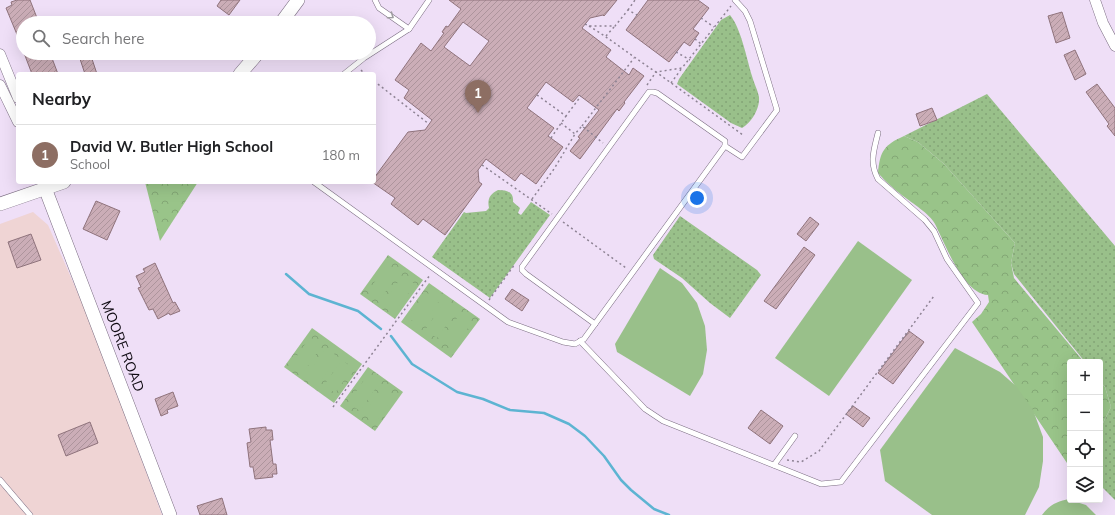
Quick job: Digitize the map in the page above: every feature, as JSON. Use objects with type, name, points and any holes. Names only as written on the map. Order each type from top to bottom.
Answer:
[{"type":"street","points":[[286,16],[298,0]]},
{"type":"street","points":[[1094,0],[1115,46]]},
{"type":"street","points":[[0,54],[16,93]]},
{"type":"street","points":[[242,72],[252,60]]},
{"type":"street","points":[[0,85],[16,118]]},
{"type":"street","points":[[0,204],[44,185]]},
{"type":"street","name":"MOORE ROAD","points":[[44,185],[170,515]]},
{"type":"lane","points":[[375,0],[379,8],[409,29]]},
{"type":"lane","points":[[376,50],[409,29],[429,0]]},
{"type":"lane","points":[[725,146],[742,157],[777,110],[750,21],[745,11],[735,0]]},
{"type":"lane","points":[[346,72],[362,60]]},
{"type":"lane","points":[[317,184],[508,322],[562,342],[575,344],[584,339],[595,324],[725,146],[725,141],[657,93],[648,92],[522,267],[522,270],[526,274],[595,324]]},
{"type":"lane","points":[[580,341],[645,409],[663,421],[821,484],[841,482],[978,303],[947,259],[934,231],[925,220],[878,179],[873,170],[873,155],[878,133]]},
{"type":"lane","points":[[774,465],[795,436]]},
{"type":"lane","points":[[0,480],[30,515]]},
{"type":"path","points":[[606,36],[616,26],[635,0]]},
{"type":"path","points":[[671,83],[735,0]]},
{"type":"path","points":[[628,10],[637,15]]},
{"type":"path","points":[[701,18],[714,27]]},
{"type":"path","points":[[586,24],[606,36],[634,58],[656,72],[743,135]]},
{"type":"path","points":[[589,26],[616,26]]},
{"type":"path","points":[[695,39],[701,44]]},
{"type":"path","points":[[676,52],[690,60]]},
{"type":"path","points":[[532,200],[554,169],[575,134],[634,58]]},
{"type":"path","points":[[656,72],[682,68]]},
{"type":"path","points":[[376,83],[429,124]]},
{"type":"path","points":[[537,95],[566,116]]},
{"type":"path","points":[[551,138],[581,96]]},
{"type":"path","points":[[561,123],[575,134]]},
{"type":"path","points":[[582,126],[604,143]]},
{"type":"path","points":[[333,408],[434,269]]},
{"type":"path","points":[[779,459],[801,462],[818,451],[934,296]]},
{"type":"shaded area","points":[[33,212],[48,225],[91,323],[162,515],[0,515],[0,224]]},
{"type":"green space","points":[[730,15],[743,44],[759,97],[758,106],[754,115],[749,123],[742,128],[731,123],[677,84],[721,20]]},
{"type":"green space","points":[[987,94],[1115,246],[1115,500],[1103,488],[1103,423],[1111,407],[1103,385],[1103,359],[1083,359],[1014,274],[1011,263],[1015,243],[944,164],[918,142],[904,136]]},
{"type":"green space","points":[[904,136],[918,142],[944,164],[1015,243],[1011,263],[1014,278],[1082,359],[1067,359],[1067,463],[972,322],[981,314],[989,302],[988,295],[979,292],[963,277],[950,255],[933,220],[896,191],[878,173],[882,154],[892,142]]},
{"type":"green space","points":[[146,184],[197,184],[160,241]]},
{"type":"green space","points":[[498,190],[504,190],[511,194],[513,202],[520,208],[518,213],[521,215],[531,202],[550,215],[490,298],[432,257],[464,212],[486,211],[489,208],[488,202],[490,197]]},
{"type":"green space","points":[[680,216],[757,270],[761,275],[730,318],[710,303],[682,278],[654,259],[653,255]]},
{"type":"green space","points":[[858,241],[912,280],[829,396],[775,358]]},
{"type":"green space","points":[[388,255],[423,280],[395,319],[360,294]]},
{"type":"green space","points":[[387,264],[399,273],[381,298],[369,290]]},
{"type":"green space","points":[[660,268],[682,283],[697,303],[705,326],[707,350],[703,374],[690,396],[617,352],[615,344]]},
{"type":"green space","points":[[403,275],[415,284],[397,309],[385,301]]},
{"type":"green space","points":[[429,283],[480,319],[451,358],[401,322]]},
{"type":"green space","points":[[427,293],[439,301],[421,327],[410,319]]},
{"type":"green space","points":[[443,304],[455,313],[437,338],[425,330]]},
{"type":"green space","points":[[459,315],[471,324],[453,349],[441,341]]},
{"type":"green space","points":[[312,328],[362,364],[334,403],[284,367]]},
{"type":"green space","points":[[310,337],[322,346],[304,371],[292,363]]},
{"type":"green space","points":[[326,348],[338,357],[320,382],[308,374]]},
{"type":"green space","points":[[955,348],[1000,372],[1016,386],[1033,410],[1043,437],[1043,461],[1039,487],[1025,515],[932,515],[885,481],[880,450]]},
{"type":"green space","points":[[342,360],[353,368],[335,393],[324,385]]},
{"type":"green space","points":[[368,367],[403,392],[375,431],[340,406]]},
{"type":"green space","points":[[366,377],[378,385],[360,411],[348,403]]},
{"type":"green space","points":[[1103,385],[1105,387],[1111,407],[1103,423]]},
{"type":"green space","points":[[382,388],[394,396],[376,422],[364,414]]},
{"type":"green space","points":[[1067,500],[1067,503],[1080,503],[1086,505],[1096,515],[1042,515],[1054,504]]},
{"type":"building","points":[[17,0],[30,0],[36,16],[16,16],[16,32],[6,8],[12,5],[11,2]]},
{"type":"building","points":[[221,0],[240,0],[229,15],[217,6]]},
{"type":"building","points":[[449,0],[617,0],[604,16],[590,18],[582,28],[611,50],[606,57],[629,75],[633,68],[644,76],[619,111],[617,109],[580,159],[570,151],[580,138],[578,137],[599,110],[579,95],[573,102],[546,82],[527,108],[554,128],[548,136],[563,147],[536,184],[521,173],[515,181],[486,159],[478,170],[479,182],[482,184],[445,235],[423,219],[418,225],[391,204],[395,198],[375,184],[376,175],[408,132],[425,130],[432,120],[404,98],[409,90],[395,80],[421,43],[431,51],[444,33],[442,32],[446,26],[448,27],[461,9]],"holes":[[[463,22],[489,41],[470,66],[444,47]]]},
{"type":"building","points":[[648,0],[698,0],[709,8],[693,29],[699,33],[690,46],[684,42],[669,62],[626,30]]},
{"type":"building","points":[[1062,12],[1070,38],[1056,43],[1048,16]]},
{"type":"building","points":[[1075,50],[1086,74],[1075,80],[1064,55]]},
{"type":"building","points":[[27,60],[53,60],[57,72],[31,72]]},
{"type":"building","points":[[80,60],[92,60],[96,72],[84,72]]},
{"type":"building","points":[[1097,84],[1115,108],[1115,136],[1107,126],[1109,124],[1086,92]]},
{"type":"building","points":[[932,108],[937,120],[920,126],[916,114]]},
{"type":"building","points":[[96,201],[120,211],[107,240],[83,229]]},
{"type":"building","points":[[810,217],[819,224],[806,241],[797,234]]},
{"type":"building","points":[[31,234],[41,260],[17,268],[8,242]]},
{"type":"building","points":[[804,247],[815,255],[776,309],[764,301]]},
{"type":"building","points":[[155,263],[173,303],[175,302],[180,311],[170,315],[169,313],[158,319],[153,309],[149,310],[138,288],[141,287],[136,276],[145,272],[143,269]]},
{"type":"building","points":[[512,289],[529,300],[522,311],[505,299]]},
{"type":"building","points":[[909,331],[924,342],[893,384],[878,373]]},
{"type":"building","points":[[173,392],[178,406],[167,410],[168,413],[161,416],[155,399]]},
{"type":"building","points":[[853,406],[870,418],[863,427],[846,414]]},
{"type":"building","points":[[761,410],[783,426],[770,444],[748,428]]},
{"type":"building","points":[[90,422],[98,443],[66,456],[58,435]]},
{"type":"building","points":[[266,427],[266,430],[272,430],[273,440],[270,440],[273,464],[276,464],[277,474],[272,474],[273,477],[255,479],[253,467],[250,467],[247,443],[251,442],[249,429]]},
{"type":"building","points":[[222,498],[227,515],[200,515],[197,506]]},
{"type":"waterway","points":[[286,274],[309,294],[358,311],[381,329]]},
{"type":"waterway","points":[[391,336],[412,364],[457,392],[483,399],[510,410],[544,413],[569,424],[585,436],[604,456],[621,480],[631,490],[654,509],[669,515]]},
{"type":"place","name":"David W. Butler High School","points":[[478,113]]}]
